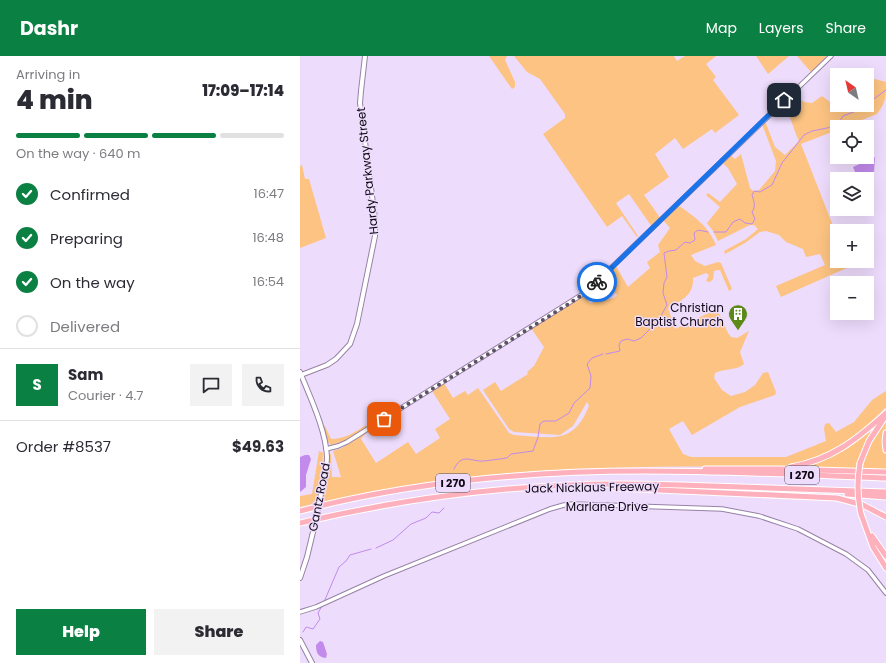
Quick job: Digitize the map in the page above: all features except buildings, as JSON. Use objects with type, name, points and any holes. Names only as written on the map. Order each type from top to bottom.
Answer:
[{"type":"highway","points":[[779,469],[809,463],[835,453],[855,440],[886,413]]},
{"type":"highway","points":[[886,417],[873,433],[863,453],[857,484],[857,495],[861,514],[873,547],[886,568]]},
{"type":"highway","points":[[886,433],[886,450]]},
{"type":"highway","points":[[669,471],[700,468],[886,472]]},
{"type":"highway","name":"Jack Nicklaus Freeway","points":[[300,511],[418,488],[486,479],[583,472],[669,471],[886,478]]},
{"type":"highway","points":[[588,484],[607,487],[675,491],[837,498],[863,505],[886,518]]},
{"type":"highway","name":"Jack Nicklaus Freeway","points":[[300,523],[384,506],[448,496],[521,488],[588,484],[886,492]]},
{"type":"highway","points":[[837,490],[843,493],[886,497]]},
{"type":"highway","points":[[864,521],[878,547],[886,556]]},
{"type":"main road","name":"Hardy Parkway Street","points":[[301,373],[331,363],[344,352],[352,340],[374,247],[375,219],[360,103],[360,90],[365,56]]},
{"type":"main road","name":"Gantz Road","points":[[300,578],[313,532],[327,460],[326,449],[319,421],[301,373]]},
{"type":"main road","points":[[300,640],[312,663]]},
{"type":"street","points":[[326,449],[347,442],[586,292],[831,56]]},
{"type":"street","name":"Marlane Drive","points":[[300,612],[322,605],[384,576],[550,509],[561,505],[573,504],[722,509],[763,517],[798,529],[850,556],[868,570],[886,593]]},
{"type":"shaded area","points":[[489,56],[507,56],[505,60],[515,82],[515,87],[512,89]]},
{"type":"shaded area","points":[[514,56],[674,56],[677,61],[685,56],[716,56],[706,64],[716,77],[713,80],[739,115],[715,133],[712,129],[683,149],[675,138],[655,154],[669,177],[644,195],[661,219],[652,227],[629,194],[616,203],[638,236],[637,237],[622,216],[607,227],[543,134],[565,118],[565,114],[540,79],[527,72]]},
{"type":"shaded area","points":[[756,56],[789,56],[768,74]]},
{"type":"shaded area","points":[[797,56],[827,56],[811,72]]},
{"type":"shaded area","points":[[874,79],[886,82],[885,99],[877,114],[862,120],[830,120],[830,133],[801,144],[832,224],[830,224],[830,268],[847,268],[781,297],[776,286],[825,265],[820,254],[806,257],[803,249],[786,242],[779,235],[766,231],[760,232],[745,243],[725,254],[724,251],[746,239],[758,229],[754,225],[750,225],[718,241],[707,223],[720,207],[706,195],[708,193],[720,202],[737,184],[728,168],[723,163],[730,155],[735,159],[741,154],[750,188],[753,191],[759,190],[775,171],[776,161],[762,124],[765,121],[775,147],[785,155],[799,141],[783,104],[793,94],[804,102],[812,103],[822,96],[830,102],[830,112],[874,112]]},
{"type":"shaded area","points":[[875,157],[874,173],[855,172],[853,167],[860,164],[874,164]]},
{"type":"shaded area","points":[[302,165],[305,179],[309,179],[326,238],[300,248],[300,166]]},
{"type":"shaded area","points":[[678,206],[702,223],[713,238],[716,245],[691,255],[695,261],[705,266],[718,262],[721,263],[732,289],[729,291],[720,270],[714,271],[713,279],[710,282],[706,281],[709,275],[706,273],[693,278],[693,284],[689,293],[668,308],[675,329],[717,309],[731,337],[737,338],[749,331],[740,352],[744,364],[738,368],[723,370],[715,373],[714,378],[722,390],[731,396],[745,392],[755,385],[763,373],[768,372],[776,392],[775,395],[740,407],[692,435],[683,421],[669,429],[683,454],[691,457],[786,457],[826,441],[824,429],[825,424],[829,423],[836,432],[854,422],[872,400],[886,391],[886,407],[851,441],[838,450],[822,457],[780,467],[634,467],[525,472],[468,477],[426,483],[322,502],[330,454],[332,477],[341,477],[333,451],[342,448],[367,432],[361,439],[376,463],[408,442],[416,454],[440,438],[435,429],[450,419],[432,391],[444,383],[453,398],[465,391],[468,395],[478,388],[509,433],[514,435],[539,437],[559,436],[576,428],[583,419],[589,406],[587,402],[573,426],[560,435],[514,432],[509,429],[483,390],[495,382],[501,391],[528,374],[527,372],[534,366],[544,347],[531,328],[584,295],[590,303],[614,298],[617,295],[602,279],[616,266],[628,287],[650,268],[647,262],[660,252],[658,245],[670,228],[663,220]]},
{"type":"shaded area","points":[[886,422],[884,448],[886,455],[886,470],[863,469],[871,444]]},
{"type":"shaded area","points":[[366,425],[367,427],[344,441],[331,445],[328,442],[323,427],[325,426],[331,439],[336,439],[354,433]]},
{"type":"shaded area","points":[[871,431],[862,450],[856,469],[792,468],[836,453]]},
{"type":"shaded area","points":[[319,451],[323,453],[322,475],[317,503],[300,507],[300,496],[312,494]]},
{"type":"shaded area","points":[[309,455],[311,459],[306,475],[306,487],[300,492],[300,457]]},
{"type":"shaded area","points":[[320,641],[323,642],[327,654],[326,658],[319,656],[316,650],[316,645]]},
{"type":"waterway","points":[[874,99],[886,90]]},
{"type":"waterway","points":[[714,232],[726,232],[733,222],[740,219],[745,223],[752,224],[755,219],[752,212],[754,206],[752,195],[754,191],[760,192],[772,185],[782,163],[804,135],[812,131],[832,127],[838,124],[843,116],[853,112]]},
{"type":"waterway","points":[[606,354],[620,351],[619,345],[621,341],[627,339],[634,341],[641,338],[658,321],[667,305],[663,293],[664,283],[667,277],[664,253],[676,250],[685,242],[690,243],[695,240],[694,233],[698,230],[708,232]]},
{"type":"waterway","points":[[454,469],[457,464],[464,459],[484,461],[507,458],[511,454],[533,451],[538,437],[540,424],[544,421],[556,421],[569,413],[574,403],[590,388],[591,376],[587,364],[592,358],[603,354]]},
{"type":"waterway","points":[[376,548],[393,540],[411,524],[426,518],[432,512],[439,513],[444,508]]},
{"type":"waterway","points":[[324,602],[339,567],[350,555],[371,549]]},
{"type":"waterway","points":[[303,632],[306,627],[313,629],[320,619],[318,613],[322,606]]},
{"type":"way so far","points":[[384,419],[570,303],[597,282]]},
{"type":"place","name":"Christian Baptist Church","points":[[738,331]]},
{"type":"route","points":[[597,282],[784,100]]}]
